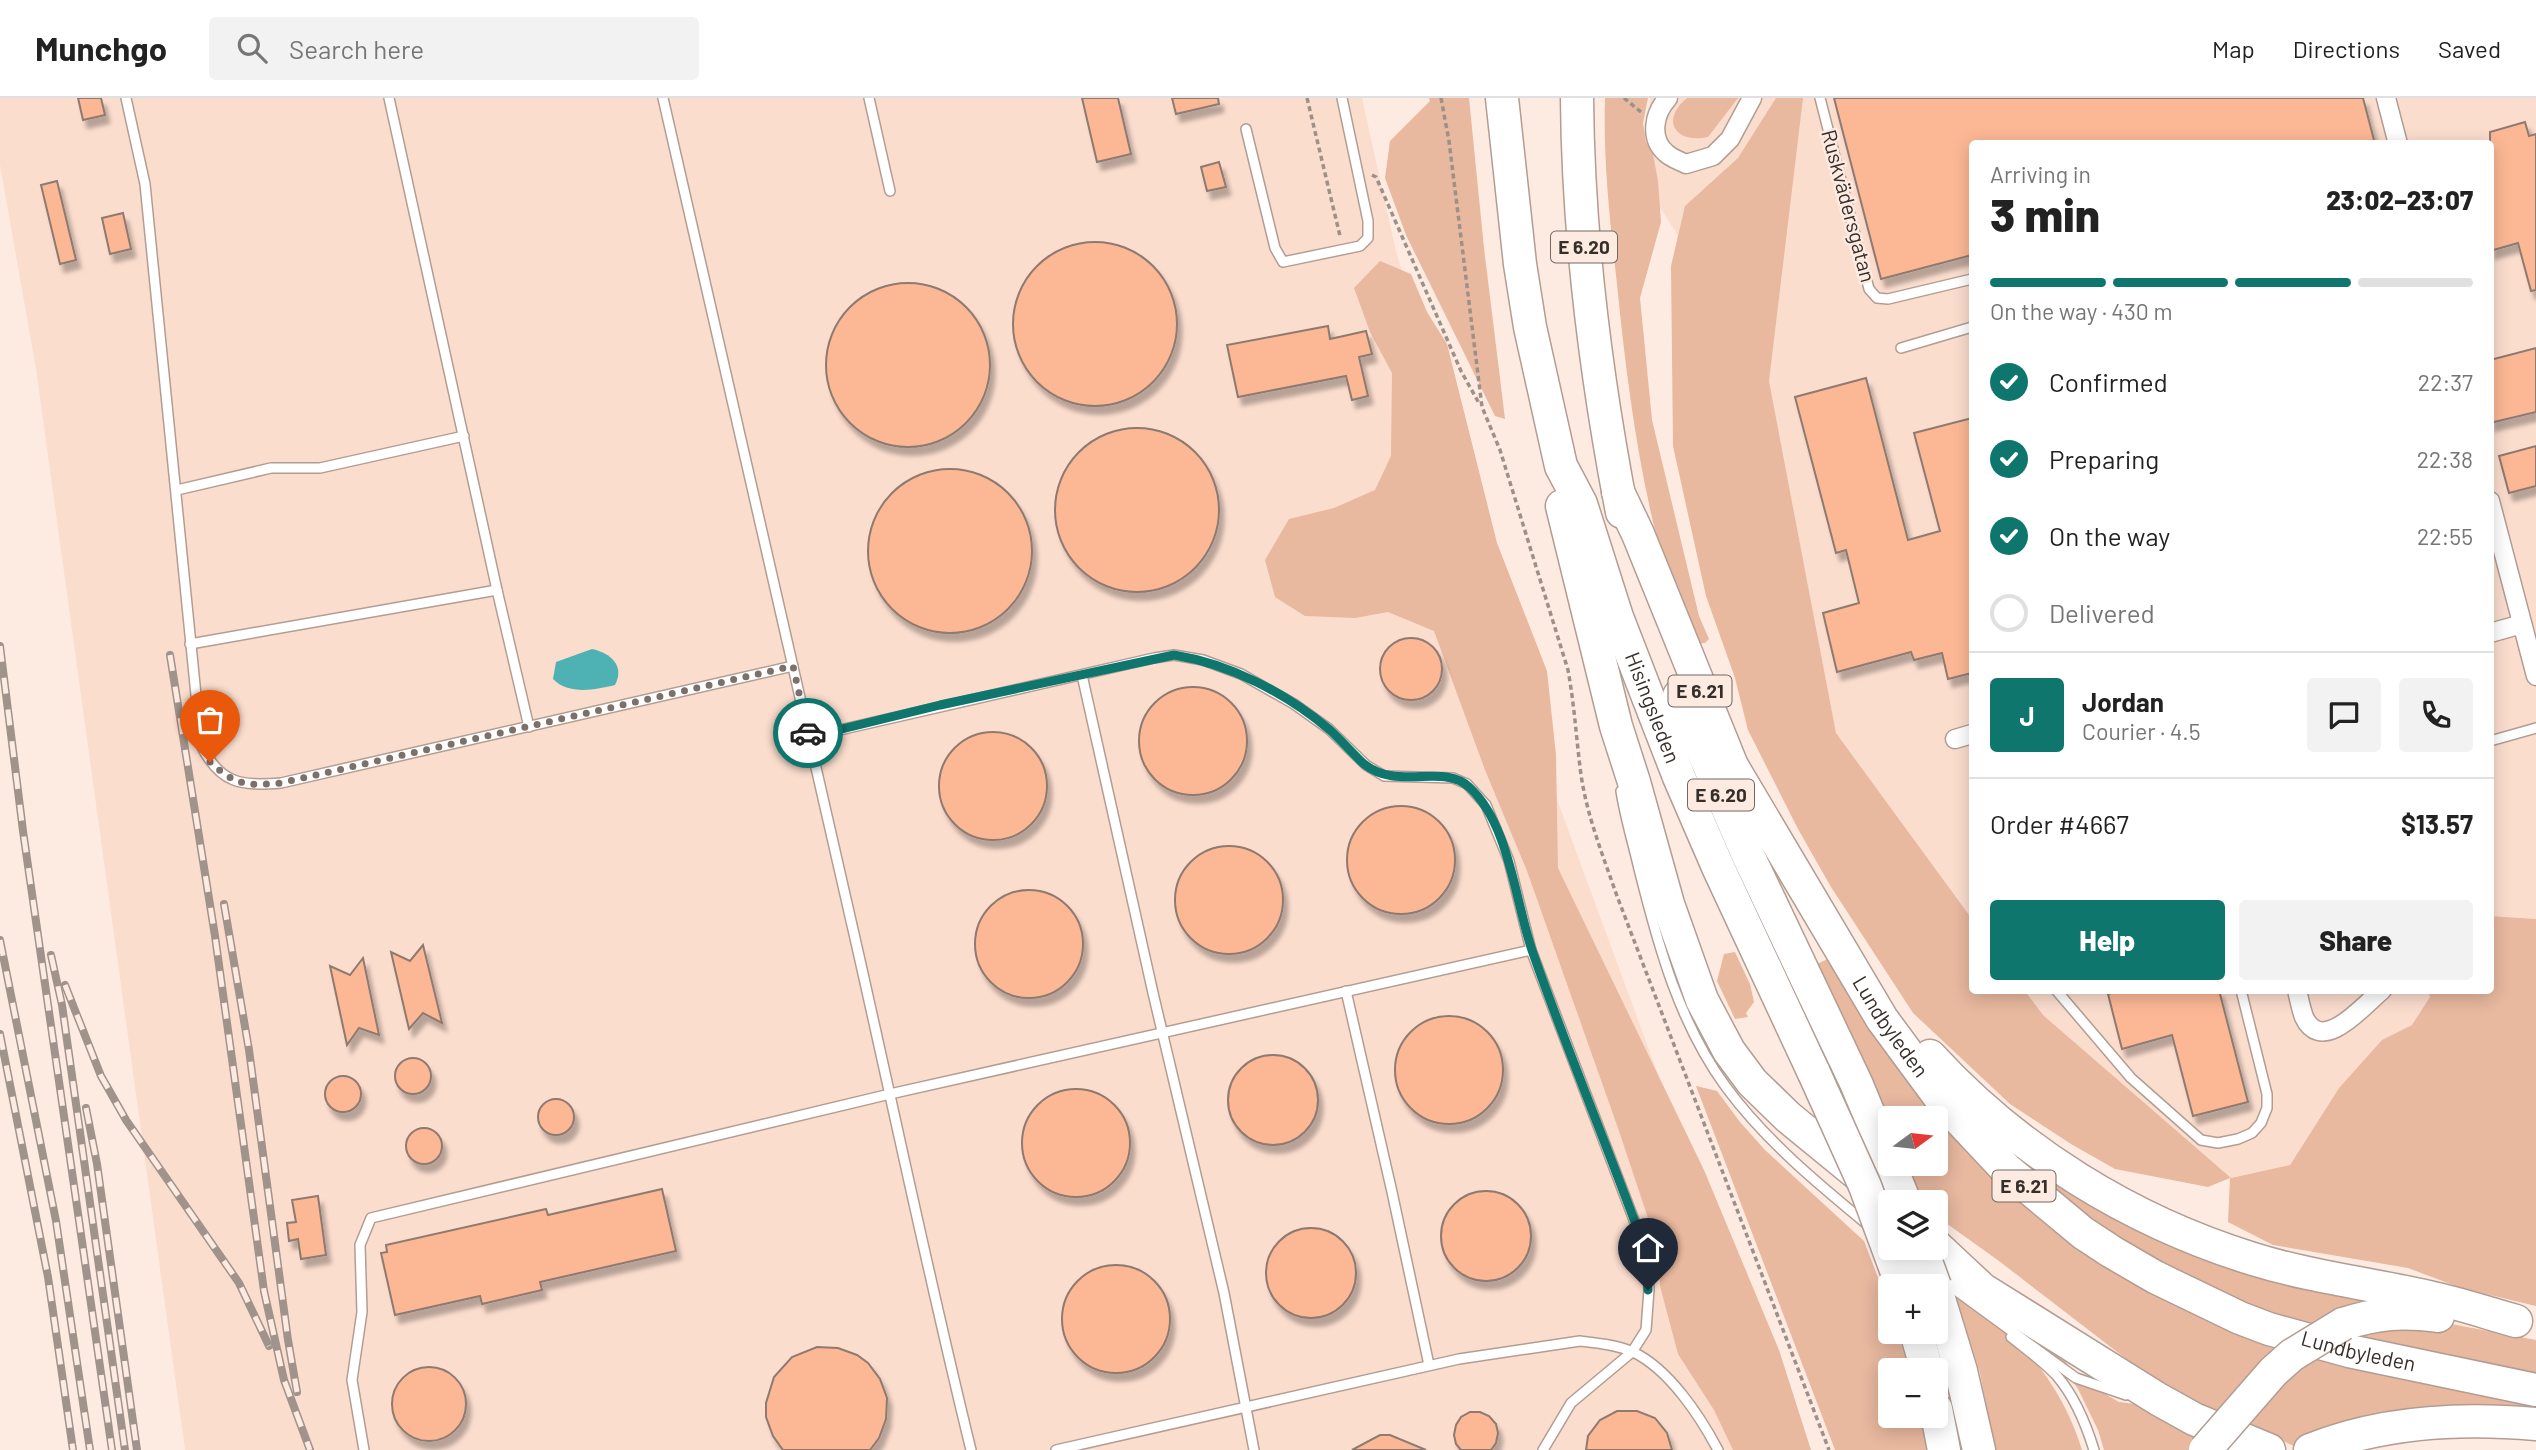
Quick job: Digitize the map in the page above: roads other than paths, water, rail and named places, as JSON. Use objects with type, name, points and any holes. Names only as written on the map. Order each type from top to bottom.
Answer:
[{"type":"highway","name":"Hisingsleden","points":[[1502,98],[1518,251],[1530,327],[1561,466],[1581,504],[1617,617],[1679,777],[1718,867],[1865,1186],[1929,1273],[1961,1371],[1979,1450]]},
{"type":"highway","name":"Hisingsleden","points":[[1577,98],[1584,247],[1618,492],[1628,539],[1676,690],[1741,841],[1857,1085],[1900,1190]]},
{"type":"highway","points":[[1561,466],[1562,509],[1616,726],[1651,847],[1702,1000],[1729,1051],[1752,1082],[1788,1117],[1878,1192]]},
{"type":"highway","name":"Lundbyleden","points":[[1618,492],[1638,534],[1732,766],[1798,881],[1896,1039],[1925,1079],[1964,1125],[2023,1185],[2083,1233],[2112,1252],[2188,1294],[2269,1329],[2348,1351],[2536,1390]]},
{"type":"highway","points":[[1850,963],[1910,1034],[1973,1099],[2040,1154],[2126,1207],[2172,1229],[2254,1259],[2311,1274],[2432,1297],[2526,1323]]},
{"type":"highway","points":[[1929,1273],[1982,1289],[2194,1419],[2265,1449]]},
{"type":"highway","points":[[2205,1450],[2273,1372],[2292,1355],[2343,1324],[2372,1315],[2406,1311],[2526,1323]]},
{"type":"highway","points":[[2367,1442],[2388,1427],[2427,1422],[2465,1420],[2536,1424]]},
{"type":"highway","points":[[1940,1428],[1944,1450]]},
{"type":"highway","points":[[2309,1450],[2367,1442],[2407,1445],[2508,1441],[2536,1444]]},
{"type":"street","points":[[1668,98],[1658,108],[1655,117],[1656,134],[1665,153],[1686,164],[1713,156],[1730,139],[1752,98]]},
{"type":"street","points":[[2386,98],[2397,140]]},
{"type":"street","points":[[2494,516],[2536,676]]},
{"type":"street","points":[[2494,632],[2522,624]]},
{"type":"street","points":[[2298,994],[2305,1018],[2320,1032],[2338,1029],[2377,994]]},
{"type":"lane","points":[[126,98],[145,184],[201,745],[210,762],[228,778],[251,786],[281,783],[793,666]]},
{"type":"lane","points":[[389,98],[529,727]]},
{"type":"lane","points":[[663,98],[890,1094],[927,1271],[971,1450]]},
{"type":"lane","points":[[869,98],[890,191]]},
{"type":"lane","points":[[1246,129],[1275,248],[1283,262],[1360,246],[1368,238],[1368,221],[1342,98]]},
{"type":"lane","name":"Ruskvädersgatan","points":[[1820,98],[1869,289],[1877,298],[1888,299],[1969,280]]},
{"type":"lane","points":[[1901,348],[1969,328]]},
{"type":"lane","points":[[177,490],[271,468],[320,468],[464,436]]},
{"type":"lane","points":[[190,644],[497,590]]},
{"type":"lane","points":[[809,737],[940,705],[1174,655],[1203,660],[1241,674],[1294,704],[1329,729],[1366,765],[1384,776],[1453,778],[1467,784],[1486,805],[1508,861],[1531,950],[1642,1241],[1647,1262],[1646,1330],[1632,1352],[1571,1404],[1543,1450]]},
{"type":"lane","points":[[1082,675],[1224,1293],[1254,1450]]},
{"type":"lane","points":[[1616,726],[1623,799],[1638,863],[1668,972],[1686,1019],[1727,1088],[1771,1138],[1802,1170],[1878,1233]]},
{"type":"lane","points":[[2494,740],[2536,728]]},
{"type":"lane","points":[[365,1450],[352,1380],[362,1312],[360,1245],[371,1217],[890,1094],[1531,950]]},
{"type":"lane","points":[[1346,991],[1429,1365]]},
{"type":"lane","points":[[2059,994],[2132,1078],[2200,1140],[2218,1143],[2252,1133],[2261,1123],[2267,1108],[2267,1094],[2242,994]]},
{"type":"lane","points":[[1929,1273],[2076,1378],[2265,1449]]},
{"type":"lane","points":[[1929,1273],[2057,1376],[2073,1399],[2094,1450]]},
{"type":"lane","points":[[1056,1450],[1429,1365],[1580,1341],[1632,1352],[1654,1365],[1685,1398],[1718,1450]]},
{"type":"water","points":[[592,649],[614,661],[618,672],[615,685],[591,690],[574,689],[553,679],[556,662]]},
{"type":"railway","points":[[0,646],[23,831],[112,1450]]},
{"type":"railway","points":[[170,655],[215,936],[264,1291],[284,1380],[310,1450]]},
{"type":"railway","points":[[224,904],[249,1050],[297,1392]]},
{"type":"railway","points":[[0,940],[56,1221],[90,1450]]},
{"type":"railway","points":[[51,955],[62,1005],[125,1450]]},
{"type":"railway","points":[[65,985],[101,1076],[126,1120],[239,1283],[269,1346]]},
{"type":"railway","points":[[0,1034],[48,1277],[73,1450]]},
{"type":"railway","points":[[86,1108],[97,1164],[137,1450]]}]
